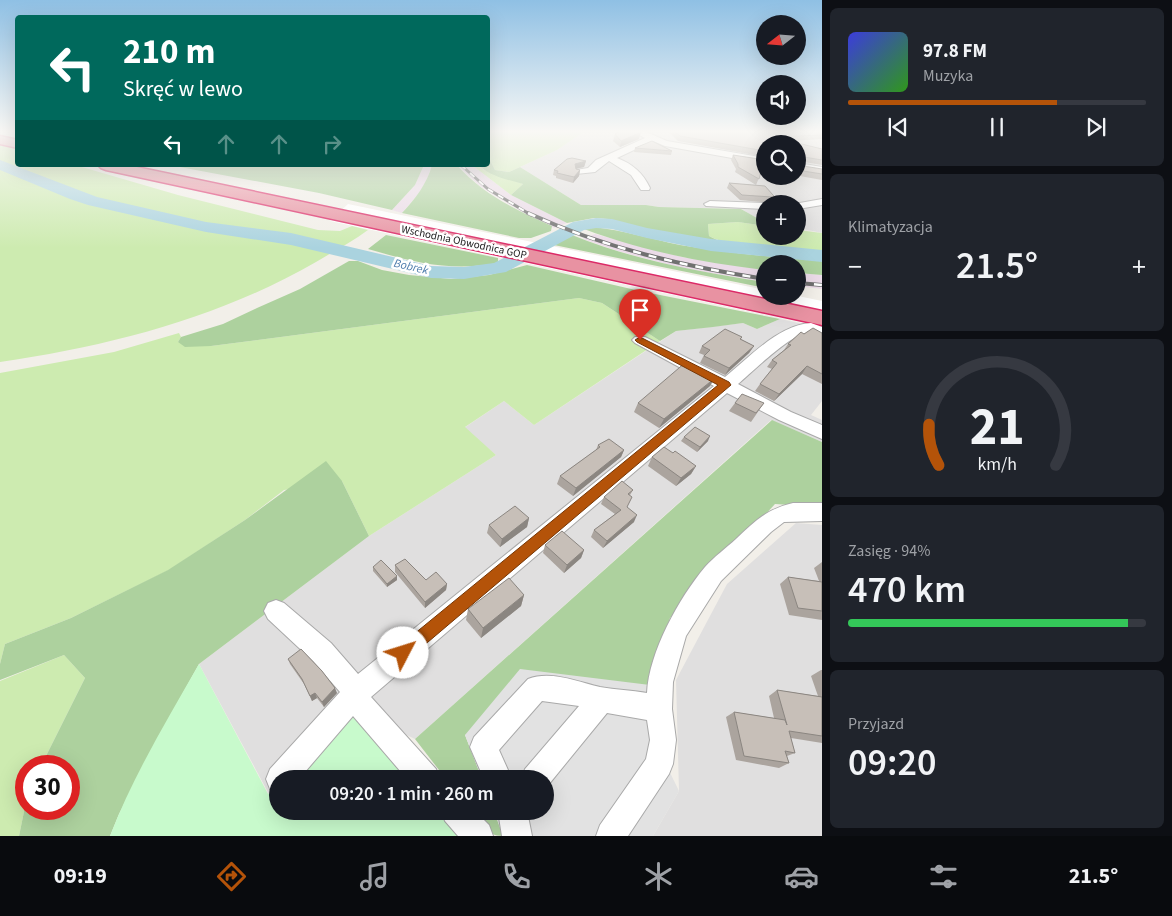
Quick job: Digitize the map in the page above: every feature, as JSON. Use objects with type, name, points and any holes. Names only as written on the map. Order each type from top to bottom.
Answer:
[{"type":"highway","name":"Wschodnia Obwodnica GOP","points":[[131,170],[822,309]]},
{"type":"highway","name":"Wschodnia Obwodnica GOP","points":[[162,170],[822,318]]},
{"type":"street","points":[[580,172],[591,170]]},
{"type":"street","points":[[632,170],[636,173],[645,188]]},
{"type":"street","points":[[806,205],[822,202]]},
{"type":"street","points":[[710,204],[756,206]]},
{"type":"street","points":[[288,770],[357,692],[750,364],[781,341],[800,330],[810,327],[822,333]]},
{"type":"street","points":[[640,340],[784,416],[822,432]]},
{"type":"street","points":[[611,836],[659,764],[663,740],[659,710],[660,682],[676,631],[713,574],[764,526],[779,515],[793,512],[822,512]]},
{"type":"street","points":[[276,611],[322,652],[357,692],[362,707],[418,770]]},
{"type":"street","points":[[494,770],[484,747],[537,688],[574,692],[601,700],[625,702],[659,710]]},
{"type":"street","points":[[543,770],[601,700]]},
{"type":"street","points":[[463,820],[478,836]]},
{"type":"street","points":[[514,820],[517,836]]},
{"type":"shaded area","points":[[422,170],[430,170],[419,193],[402,213],[392,210],[415,185]]},
{"type":"shaded area","points":[[462,170],[479,170],[511,195],[567,223],[554,228],[527,215],[481,187]]},
{"type":"shaded area","points":[[525,170],[756,170],[756,185],[806,185],[806,170],[822,170],[822,233],[806,230],[806,195],[756,195],[756,217],[741,209],[646,205],[581,205]]},
{"type":"shaded area","points":[[595,234],[682,257],[756,269],[756,281],[685,269],[618,251],[583,239]]},
{"type":"shaded area","points":[[806,274],[822,275],[822,289],[806,287]]},
{"type":"shaded area","points":[[780,319],[822,328],[822,401],[811,415],[822,420],[822,442],[771,420],[415,739],[352,709],[288,770],[269,770],[269,794],[199,664],[369,536],[496,455],[464,428],[504,401],[534,425],[676,331],[743,323],[757,329]]},
{"type":"shaded area","points":[[796,523],[822,525],[822,836],[653,836],[679,791],[676,680],[727,584]]},
{"type":"shaded area","points":[[520,669],[650,685],[654,740],[679,791],[653,836],[503,836],[497,820],[554,820],[554,770],[479,770],[465,735]]},
{"type":"green space","points":[[0,170],[92,170],[178,195],[318,230],[340,231],[352,226],[368,230],[279,282],[202,314],[163,327],[82,348],[0,362]]},
{"type":"green space","points":[[196,170],[422,170],[415,185],[392,210],[319,193]]},
{"type":"green space","points":[[430,170],[462,170],[478,185],[501,201],[552,226],[551,231],[531,238],[519,238],[402,213],[427,179]]},
{"type":"green space","points":[[479,170],[484,170],[523,184],[511,195]]},
{"type":"green space","points":[[485,170],[509,172],[525,170],[581,205],[646,205],[741,209],[756,217],[756,225],[738,222],[708,224],[709,236],[721,242],[651,231],[608,219],[594,218],[567,223],[511,195],[523,184],[505,179]]},
{"type":"green space","points":[[495,170],[513,170],[509,172]]},
{"type":"green space","points":[[738,222],[756,225],[756,245],[806,245],[806,231],[822,233],[822,252],[735,245],[709,236],[708,224]]},
{"type":"green space","points":[[593,227],[604,228],[680,245],[760,255],[756,255],[756,269],[719,264],[651,250],[584,229]]},
{"type":"green space","points":[[386,235],[498,258],[498,263],[481,266],[448,266],[416,262],[368,249]]},
{"type":"green space","points":[[572,235],[595,244],[667,264],[756,281],[756,286],[554,245]]},
{"type":"green space","points":[[806,259],[822,260],[822,275],[806,274]]},
{"type":"green space","points":[[349,261],[358,261],[382,270],[409,275],[451,279],[489,275],[527,265],[640,291],[780,319],[757,329],[743,323],[676,331],[660,341],[602,303],[579,298],[211,346],[185,347],[178,342],[181,337],[223,324],[300,289]]},
{"type":"green space","points":[[579,298],[602,303],[660,341],[534,425],[504,401],[465,427],[496,455],[369,536],[342,481],[284,490],[245,520],[169,570],[71,618],[5,644],[0,664],[0,373],[114,352],[179,333],[181,337],[178,342],[211,346]]},
{"type":"green space","points":[[772,420],[822,442],[822,507],[775,504],[670,618],[650,685],[465,735],[479,770],[439,770],[415,739]]},
{"type":"green space","points":[[326,461],[342,481],[369,536],[199,664],[158,738],[119,814],[110,836],[19,836],[22,820],[80,820],[80,755],[46,755],[85,678],[64,655],[0,680],[0,664],[5,644],[71,618],[168,570],[245,520]]},
{"type":"green space","points":[[64,655],[85,678],[46,755],[15,755],[15,820],[22,820],[19,836],[0,836],[0,681]]},
{"type":"green space","points":[[199,664],[269,793],[269,820],[454,820],[468,836],[110,836],[129,792]]},
{"type":"green space","points":[[352,709],[410,770],[292,770]]},
{"type":"green space","points":[[477,820],[497,820],[503,836],[488,832]]},
{"type":"pier","points":[[348,204],[756,288],[756,305],[806,305],[806,298],[822,301],[822,327],[330,221]]},
{"type":"building","points":[[554,170],[580,170],[574,177],[557,173],[558,171]]},
{"type":"building","points":[[743,170],[756,170],[756,177]]},
{"type":"building","points":[[806,170],[822,170],[822,174],[806,171]]},
{"type":"building","points":[[729,183],[765,186],[773,195],[756,196],[742,195]]},
{"type":"building","points":[[813,328],[822,333],[822,374],[807,366],[779,394],[760,384],[777,363],[772,360],[791,345],[788,344],[801,332],[804,334]]},
{"type":"building","points":[[725,329],[742,337],[740,339],[754,346],[729,368],[704,356],[710,350],[702,346]]},
{"type":"building","points":[[686,362],[715,378],[664,419],[638,403]]},
{"type":"building","points":[[742,394],[764,403],[756,413],[735,403]]},
{"type":"building","points":[[695,427],[710,436],[700,447],[684,437]]},
{"type":"building","points":[[609,439],[624,450],[576,488],[560,476],[600,447],[598,445]]},
{"type":"building","points":[[664,447],[673,453],[675,451],[696,466],[681,478],[652,457]]},
{"type":"building","points":[[622,481],[633,490],[628,494],[632,497],[627,507],[637,515],[607,541],[594,530],[621,510],[604,497]]},
{"type":"building","points":[[515,506],[529,518],[502,539],[489,525]]},
{"type":"building","points":[[562,531],[584,550],[567,565],[545,545]]},
{"type":"building","points":[[405,559],[426,580],[436,572],[447,584],[425,602],[395,565]]},
{"type":"building","points":[[381,560],[397,576],[387,584],[373,567]]},
{"type":"building","points":[[788,577],[822,582],[822,611],[798,608]]},
{"type":"building","points":[[509,578],[524,595],[483,628],[468,609]]},
{"type":"building","points":[[301,649],[335,688],[322,702],[315,693],[310,696],[302,679],[288,659]]},
{"type":"building","points":[[777,690],[822,697],[822,736],[789,731],[795,753],[785,751],[789,763],[744,756],[734,712],[785,720],[787,725]]},
{"type":"waterway","name":"Bobrek","points":[[12,170],[76,196],[94,201],[206,227],[291,239],[431,272],[464,273],[499,268],[579,226],[596,223],[612,224],[647,233],[711,245],[822,256]]},
{"type":"railway","points":[[467,170],[488,189],[531,215]]},
{"type":"railway","points":[[528,213],[615,246],[674,262],[756,277]]},
{"type":"railway","points":[[806,284],[822,285]]},
{"type":"route","points":[[403,653],[725,385],[640,340]]}]
